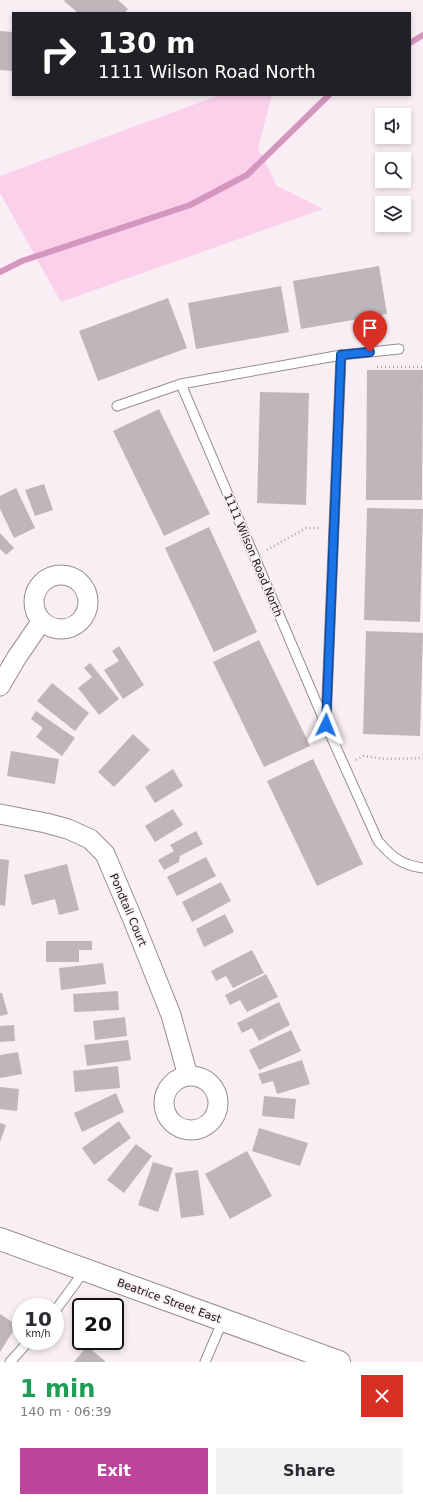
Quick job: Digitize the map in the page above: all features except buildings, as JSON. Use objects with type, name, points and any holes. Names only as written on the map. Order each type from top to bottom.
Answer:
[{"type":"street","points":[[0,686],[40,622]]},
{"type":"street","name":"Pondtail Court","points":[[0,814],[68,829],[90,839],[105,854],[171,1015],[188,1076]]},
{"type":"street","name":"Beatrice Street East","points":[[0,1239],[339,1362]]},
{"type":"lane","points":[[117,406],[181,384],[341,355],[399,349]]},
{"type":"lane","name":"1111 Wilson Road North","points":[[326,725],[341,355]]},
{"type":"lane","name":"1111 Wilson Road North","points":[[181,384],[326,725],[378,841],[391,856],[410,866],[423,868]]},
{"type":"lane","points":[[64,1299],[85,1270]]},
{"type":"lane","points":[[205,1362],[223,1320]]},
{"type":"lane","points":[[10,1362],[21,1350]]},
{"type":"path","points":[[340,368],[423,367]]},
{"type":"path","points":[[254,557],[306,528],[334,528]]},
{"type":"path","points":[[345,767],[363,756],[385,759],[423,758]]},
{"type":"shaded area","points":[[217,96],[272,96],[258,148],[277,186],[323,209],[61,302],[0,193],[0,176]]},
{"type":"waterway","points":[[411,42],[423,35]]},
{"type":"waterway","points":[[0,272],[22,261],[190,205],[247,175],[328,96]]},
{"type":"route","points":[[326,725],[341,355],[370,352]]}]
